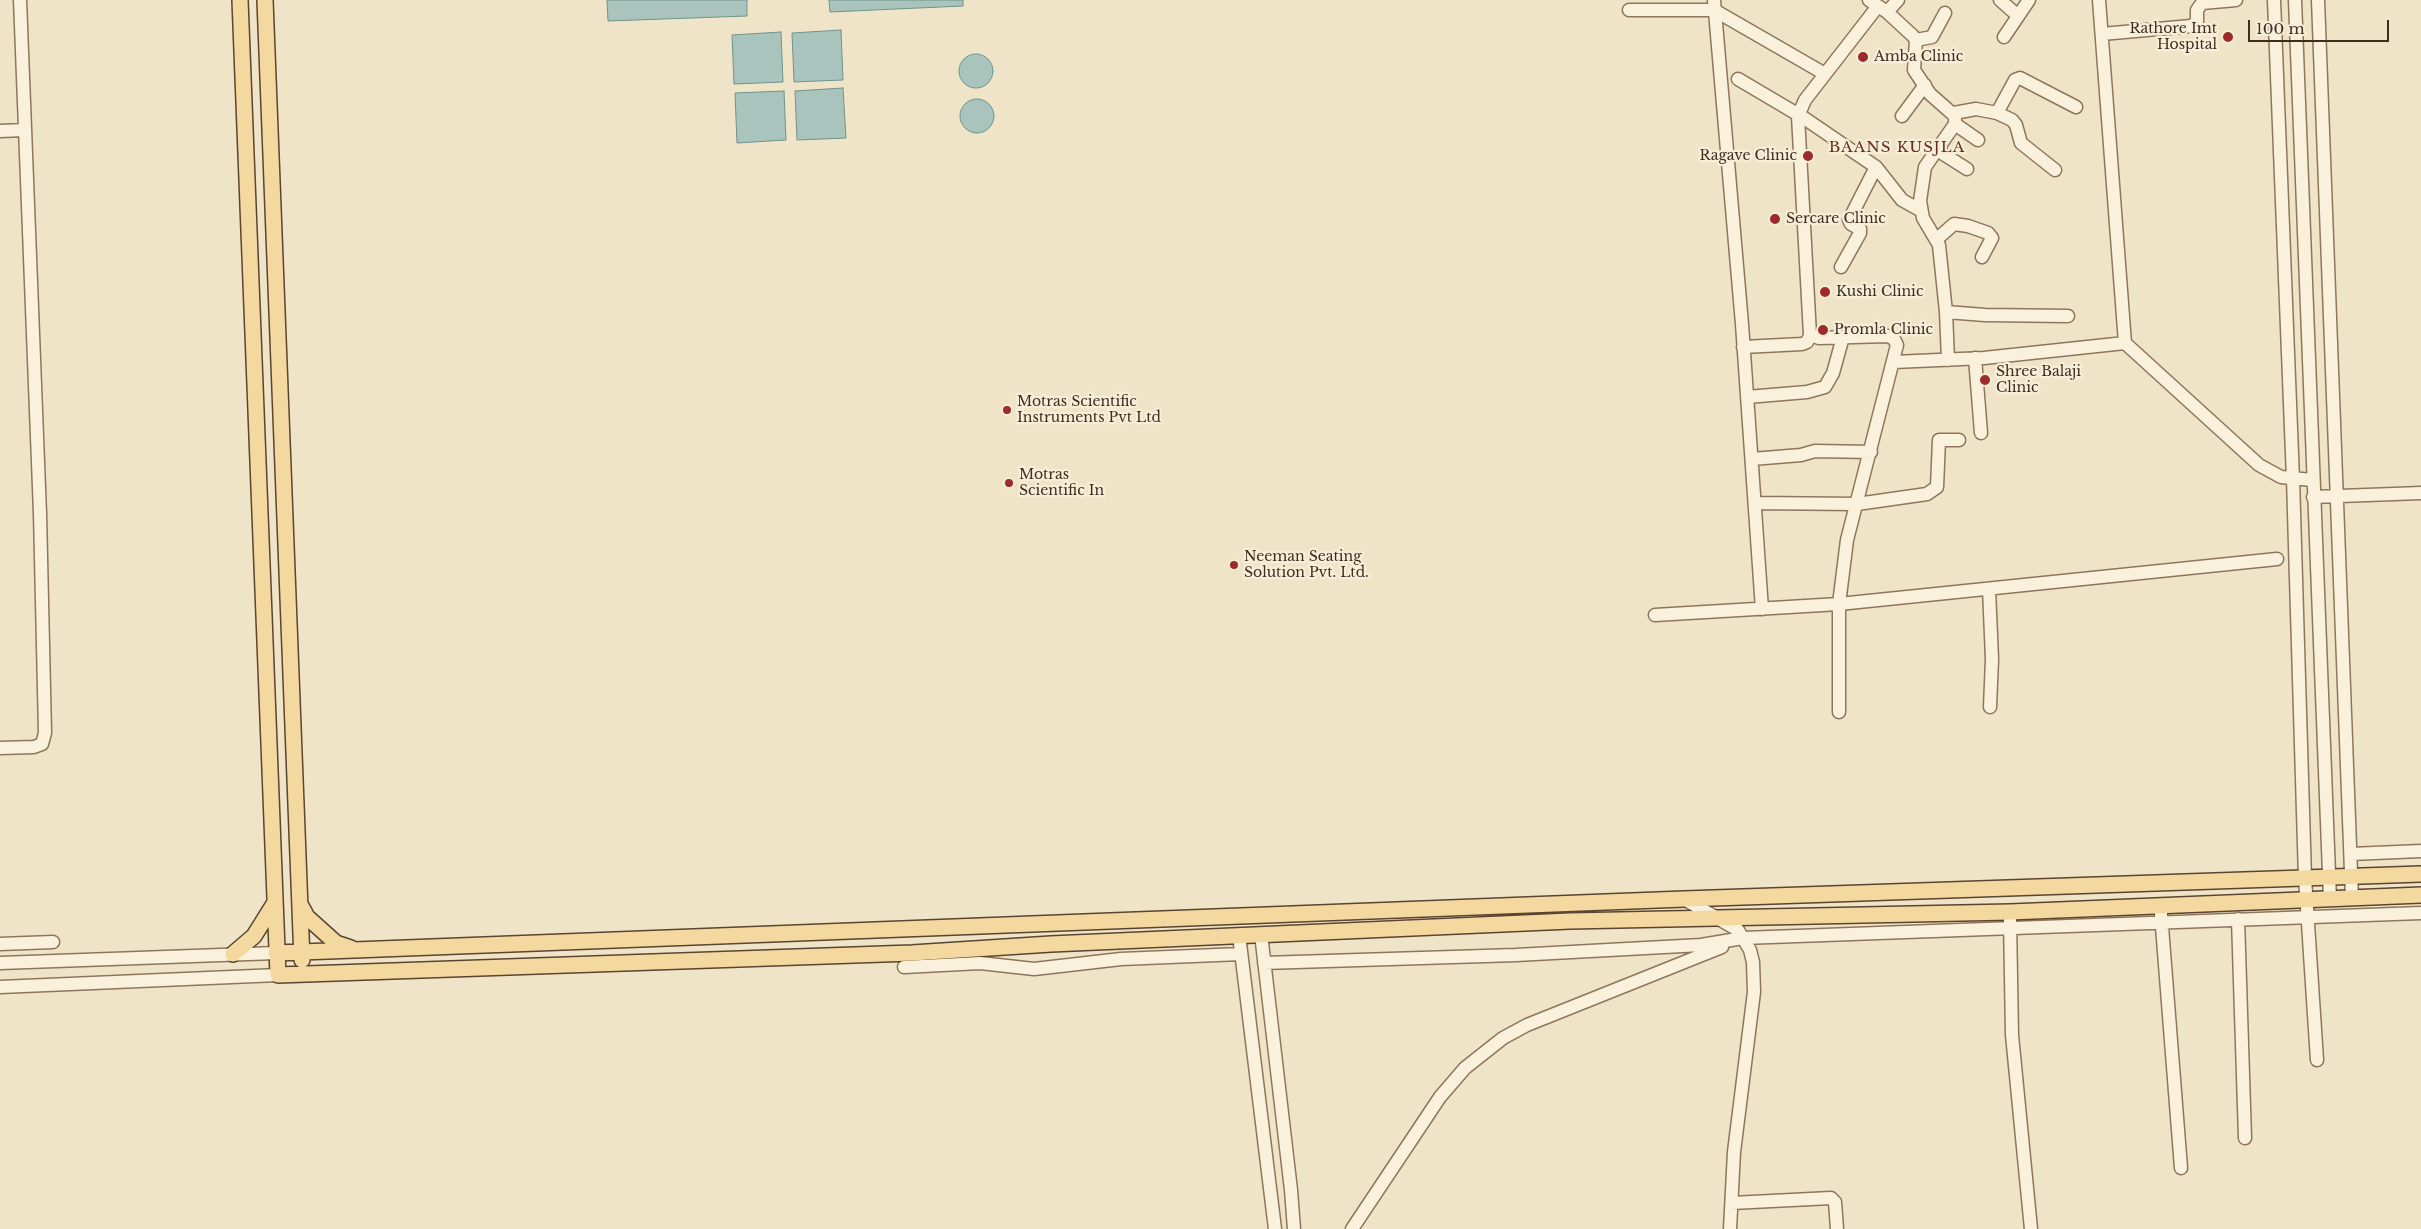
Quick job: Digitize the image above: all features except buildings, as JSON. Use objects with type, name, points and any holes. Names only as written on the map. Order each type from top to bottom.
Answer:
[{"type":"main road","points":[[240,0],[278,976],[912,953],[1239,935],[1648,918],[2010,912],[2421,895]]},
{"type":"main road","points":[[265,0],[302,974]]},
{"type":"main road","points":[[276,953],[1647,902],[1684,899],[2421,874]]},
{"type":"main road","points":[[1647,902],[1648,918]]},
{"type":"main road","points":[[299,903],[307,917],[336,943],[355,950]]},
{"type":"main road","points":[[233,954],[254,936],[274,904]]},
{"type":"main road","points":[[910,929],[912,953]]},
{"type":"street","points":[[0,748],[34,747],[42,744],[45,733],[40,513],[20,0]]},
{"type":"street","points":[[1743,347],[1802,344],[1807,342],[1810,336],[1798,116],[1805,100],[1878,6],[1898,0]]},
{"type":"street","points":[[2000,0],[2018,15]]},
{"type":"street","points":[[2004,37],[2029,0]]},
{"type":"street","points":[[2099,0],[2125,343],[2259,464],[2277,475],[2293,479],[2312,480]]},
{"type":"street","points":[[2102,34],[2191,26],[2197,22],[2197,10],[2202,3],[2236,0]]},
{"type":"street","points":[[2274,0],[2293,479],[2306,878],[2317,1060]]},
{"type":"street","points":[[2295,0],[2312,480],[2330,898]]},
{"type":"street","points":[[2318,0],[2352,898]]},
{"type":"street","points":[[1629,10],[1714,5],[1825,74]]},
{"type":"street","points":[[1714,5],[1752,459],[1762,609]]},
{"type":"street","points":[[1878,6],[1916,40]]},
{"type":"street","points":[[1916,40],[1932,37],[1946,14]]},
{"type":"street","points":[[1916,40],[1914,68],[1930,94],[1978,140]]},
{"type":"street","points":[[1997,113],[2015,80],[2020,78],[2076,107]]},
{"type":"street","points":[[1738,79],[1876,167],[1902,200],[1920,210]]},
{"type":"street","points":[[1902,116],[1925,85]]},
{"type":"street","points":[[1948,360],[1946,312],[1937,239],[1922,218],[1920,210],[1925,167],[1937,150],[1954,118],[1976,109],[1997,113],[2014,122],[2021,143],[2055,170]]},
{"type":"street","points":[[0,131],[25,130]]},
{"type":"street","points":[[1937,150],[1967,169]]},
{"type":"street","points":[[1841,267],[1860,235],[1860,229],[1851,224],[1849,220],[1876,167]]},
{"type":"street","points":[[1937,239],[1954,224],[1968,226],[1988,233],[1992,238],[1982,256]]},
{"type":"street","points":[[1946,312],[1985,316],[2068,316]]},
{"type":"street","points":[[1810,336],[1893,338],[1897,345],[1848,540],[1840,604],[1839,712]]},
{"type":"street","points":[[1747,397],[1806,392],[1825,388],[1834,373],[1842,337]]},
{"type":"street","points":[[1894,362],[1975,358],[2125,343]]},
{"type":"street","points":[[1975,358],[1981,434]]},
{"type":"street","points":[[1755,503],[1857,504],[1927,494],[1937,487],[1939,440],[1959,440]]},
{"type":"street","points":[[1752,459],[1801,455],[1815,451],[1870,452]]},
{"type":"street","points":[[2313,497],[2421,493]]},
{"type":"street","points":[[1655,615],[1840,604],[2277,559]]},
{"type":"street","points":[[1989,589],[1992,659],[1990,707]]},
{"type":"street","points":[[2351,854],[2421,851]]},
{"type":"street","points":[[1684,899],[1714,917],[1732,925],[1750,950],[1753,962],[1754,992],[1734,1152],[1730,1229]]},
{"type":"street","points":[[2160,905],[2181,1168]]},
{"type":"street","points":[[2010,912],[2012,1034],[2032,1229]]},
{"type":"street","points":[[1264,963],[1594,951],[1701,945],[1743,938],[2421,913]]},
{"type":"street","points":[[2238,919],[2245,1138]]},
{"type":"street","points":[[1261,934],[1294,1229]]},
{"type":"street","points":[[1239,935],[1275,1229]]},
{"type":"street","points":[[1352,1229],[1440,1097],[1465,1068],[1503,1038],[1528,1025],[1691,961],[1743,938]]},
{"type":"street","points":[[0,944],[53,942]]},
{"type":"street","points":[[0,963],[276,953]]},
{"type":"street","points":[[904,967],[980,963],[1034,969],[1121,959],[1241,954]]},
{"type":"street","points":[[0,986],[278,976]]},
{"type":"street","points":[[1732,1204],[1831,1198],[1834,1202],[1837,1229]]},
{"type":"water","points":[[607,0],[747,0],[747,16],[608,21]]},
{"type":"water","points":[[829,0],[963,0],[963,6],[830,12]]},
{"type":"water","points":[[841,30],[843,80],[794,82],[792,33]]},
{"type":"water","points":[[781,32],[783,82],[734,84],[732,35]]},
{"type":"water","points":[[976,54],[983,55],[988,59],[992,64],[992,78],[988,83],[983,87],[976,88],[969,87],[964,83],[960,78],[959,71],[960,64],[964,59],[969,55]]},
{"type":"water","points":[[843,88],[846,138],[797,140],[795,91]]},
{"type":"water","points":[[784,91],[786,140],[737,143],[735,93]]},
{"type":"water","points":[[977,99],[984,100],[989,104],[993,109],[993,123],[989,128],[984,132],[977,133],[970,132],[965,128],[961,123],[960,116],[961,109],[965,104],[970,100]]},
{"type":"place","name":"Rathore Imt Hospital","points":[[2228,37]]},
{"type":"place","name":"Amba Clinic","points":[[1863,57]]},
{"type":"place","name":"Ragave Clinic","points":[[1808,156]]},
{"type":"place","name":"Sercare Clinic","points":[[1775,219]]},
{"type":"place","name":"Kushi Clinic","points":[[1825,292]]},
{"type":"place","name":"Promla Clinic","points":[[1823,330]]},
{"type":"place","name":"Shree Balaji Clinic","points":[[1985,380]]},
{"type":"place","name":"Motras Scientific Instruments Pvt Ltd","points":[[1007,410]]},
{"type":"place","name":"Motras Scientific In","points":[[1009,483]]},
{"type":"place","name":"Neeman Seating Solution Pvt. Ltd.","points":[[1234,565]]},
{"type":"district","name":"BAANS KUSJLA","points":[[1897,148]]}]
